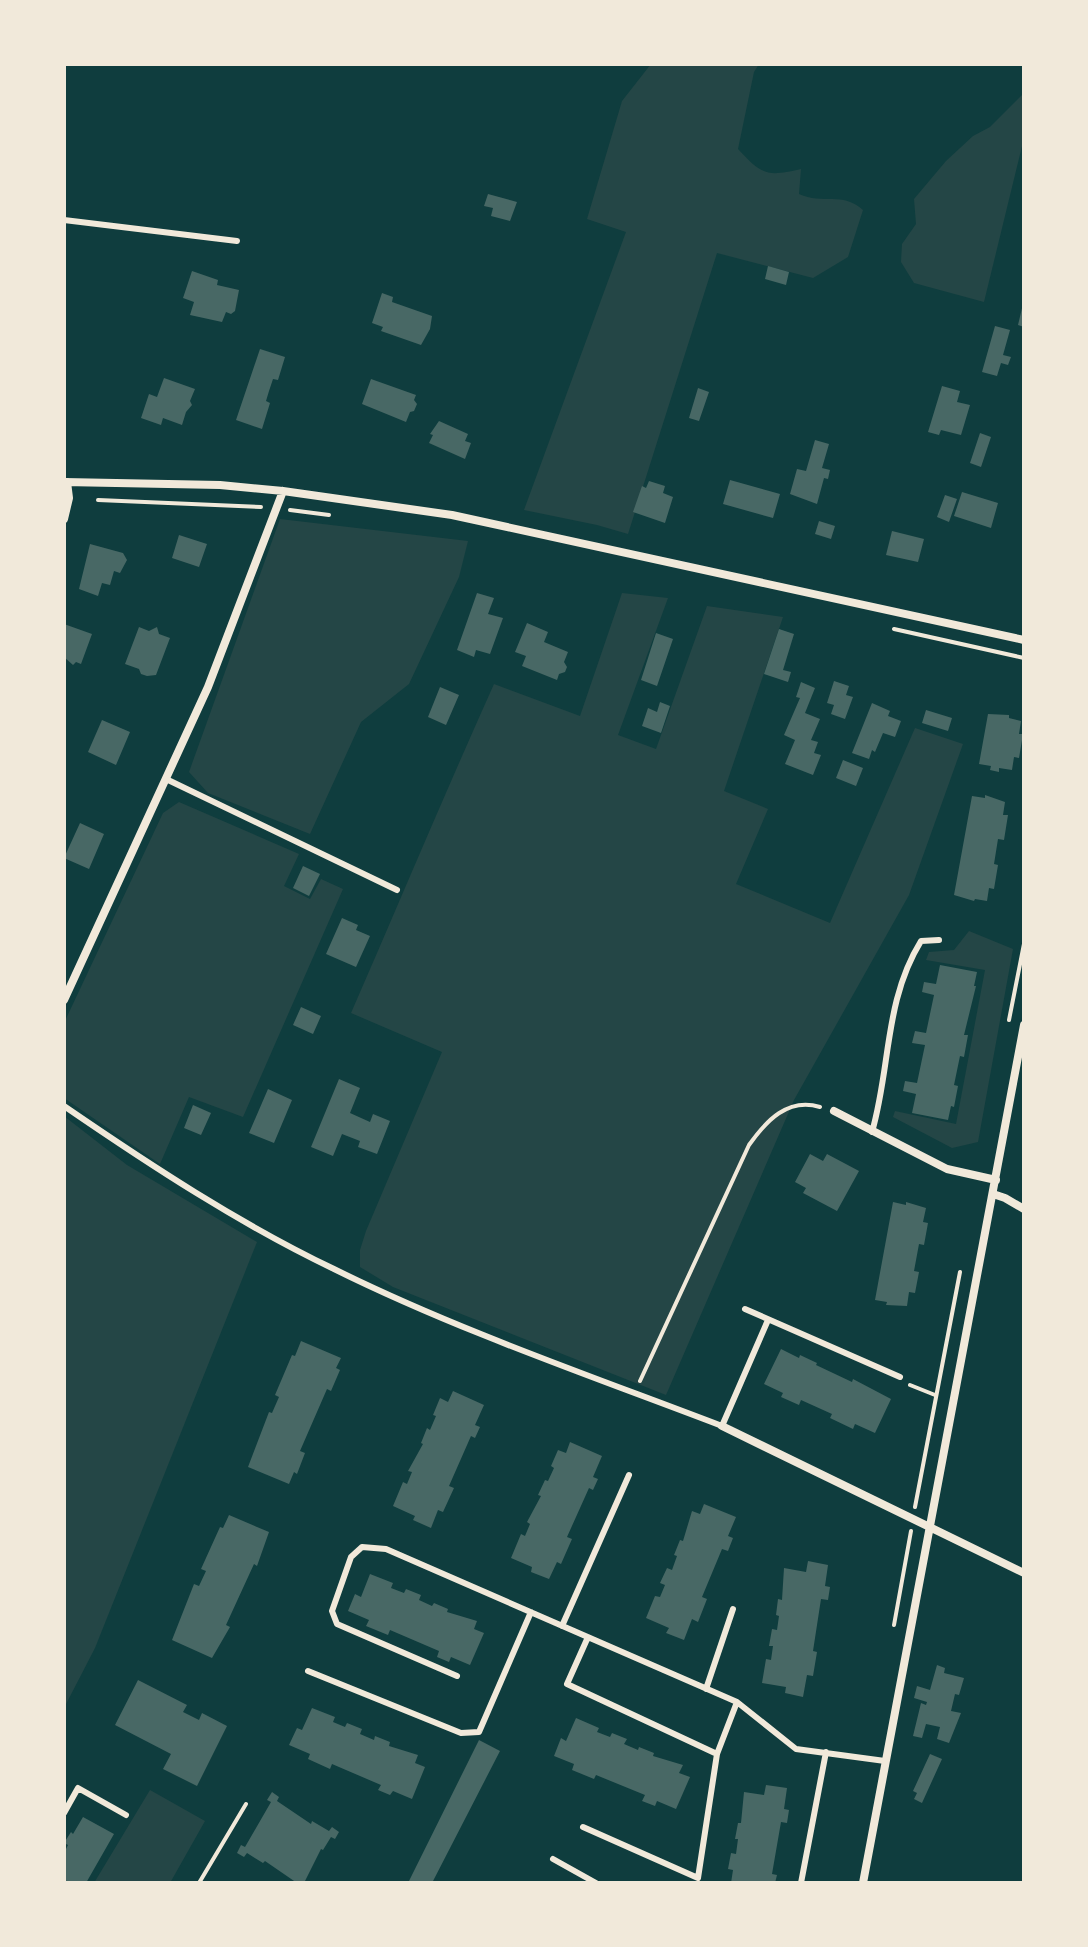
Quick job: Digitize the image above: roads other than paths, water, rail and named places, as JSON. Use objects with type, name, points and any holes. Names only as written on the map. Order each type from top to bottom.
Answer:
[{"type":"street","points":[[64,519],[69,498],[65,482],[220,485],[283,491],[478,520],[1024,640]]},
{"type":"street","points":[[64,1000],[208,687],[283,491]]},
{"type":"street","points":[[863,1883],[1024,1025]]},
{"type":"street","points":[[834,1111],[947,1169],[996,1180]]},
{"type":"street","points":[[993,1194],[1024,1209]]},
{"type":"street","points":[[722,1426],[1024,1573]]},
{"type":"lane","points":[[64,220],[237,241]]},
{"type":"lane","points":[[166,779],[397,890]]},
{"type":"lane","points":[[872,1132],[879,1108],[896,994],[909,959],[921,941],[939,940]]},
{"type":"lane","points":[[64,1106],[135,1155],[334,1270],[416,1307],[722,1426],[768,1320]]},
{"type":"lane","points":[[745,1309],[900,1377]]},
{"type":"lane","points":[[562,1626],[629,1475]]},
{"type":"lane","points":[[457,1676],[337,1624],[332,1611],[351,1557],[362,1547],[386,1549],[737,1702],[796,1749],[885,1761]]},
{"type":"lane","points":[[706,1689],[733,1609]]},
{"type":"lane","points":[[308,1671],[461,1733],[479,1732],[531,1612]]},
{"type":"lane","points":[[588,1637],[567,1684],[717,1754]]},
{"type":"lane","points":[[583,1827],[698,1878],[717,1754],[737,1702]]},
{"type":"lane","points":[[801,1883],[826,1752]]},
{"type":"lane","points":[[64,1813],[78,1788],[126,1815]]},
{"type":"lane","points":[[553,1859],[596,1883]]}]
